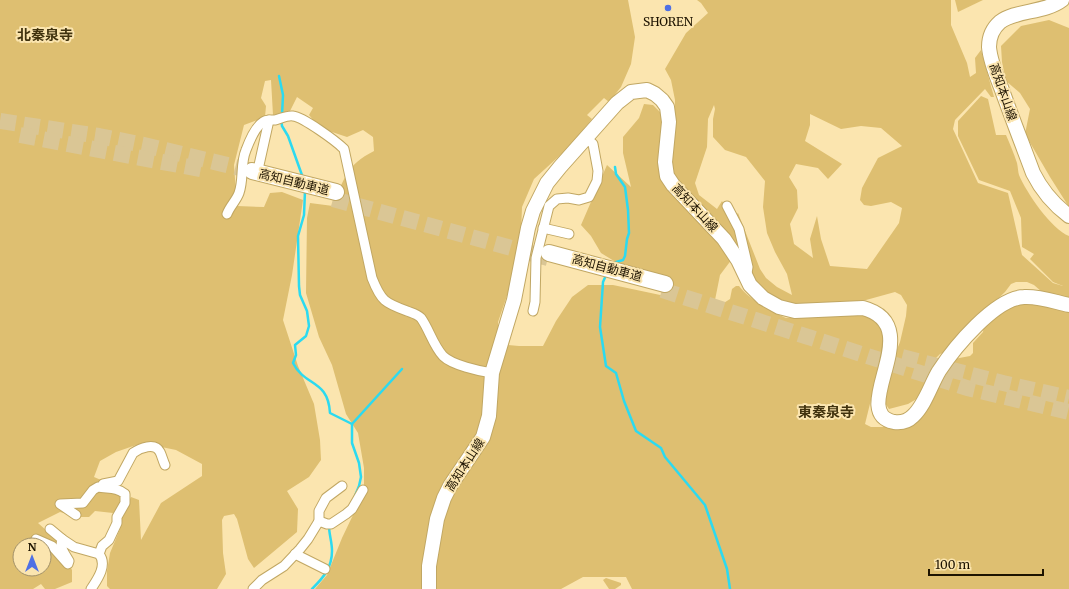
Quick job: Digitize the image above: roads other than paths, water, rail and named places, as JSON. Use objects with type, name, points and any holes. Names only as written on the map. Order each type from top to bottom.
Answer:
[{"type":"highway","name":"高知自動車道","points":[[254,172],[335,196]]},
{"type":"highway","name":"高知自動車道","points":[[552,257],[657,285]]},
{"type":"main road","name":"高知本山線","points":[[1062,0],[1050,7],[1004,19],[994,28],[991,33],[989,46],[990,54],[998,78],[1033,173],[1049,199],[1069,216]]},
{"type":"main road","name":"高知本山線","points":[[429,589],[429,566],[437,519],[446,492],[485,433],[489,416],[492,373],[512,308],[528,228],[533,211],[547,183],[586,138],[626,95],[631,92],[647,90],[655,94],[665,104],[669,115],[665,162],[667,176],[673,185],[730,248],[738,260],[750,285],[763,298],[786,309],[795,311],[863,308],[881,317],[887,325],[890,334],[890,345],[877,401],[881,414],[893,422],[907,421],[914,415],[926,396],[938,372],[953,350],[976,327],[1010,300],[1024,297],[1069,305]]},
{"type":"street","points":[[227,214],[239,192],[242,167],[246,151],[258,127],[264,120],[292,116],[309,124],[339,144],[344,150],[372,278],[382,298],[387,303],[417,314],[421,318],[440,352],[448,361],[492,373]]},
{"type":"street","points":[[254,172],[272,120]]},
{"type":"street","points":[[533,311],[535,302],[536,258],[549,206],[557,199],[564,198],[579,200],[589,198],[597,181],[598,171],[593,144],[586,138]]},
{"type":"street","points":[[727,206],[739,228],[748,267],[746,278]]},
{"type":"street","points":[[543,228],[569,234]]},
{"type":"street","points":[[76,515],[60,504],[82,504],[93,490],[118,481],[133,453],[149,446],[153,447],[158,449],[165,465]]},
{"type":"street","points":[[326,523],[319,511],[326,498],[342,486]]},
{"type":"street","points":[[98,487],[118,489],[126,496],[125,503],[117,517],[117,522],[109,540],[102,546],[99,554]]},
{"type":"street","points":[[254,589],[262,580],[284,566],[308,539],[326,523],[352,509],[363,490]]},
{"type":"street","points":[[50,529],[74,548],[99,554],[103,561],[101,573],[91,589]]},
{"type":"street","points":[[52,546],[68,564],[69,561],[61,544],[62,539]]},
{"type":"street","points":[[295,554],[325,569]]},
{"type":"waterway","points":[[279,76],[283,95],[282,115]]},
{"type":"waterway","points":[[281,119],[282,126],[288,136],[303,178]]},
{"type":"waterway","points":[[613,263],[623,260],[629,233],[625,187],[616,174],[615,167]]},
{"type":"waterway","points":[[305,191],[304,215],[298,236],[299,286],[300,295],[307,311],[309,326],[306,336],[295,345],[296,355],[293,363],[298,371],[321,389],[325,394],[330,413],[352,424],[352,443],[359,463],[361,477],[355,496]]},
{"type":"waterway","points":[[607,273],[603,282],[600,327],[606,366],[616,373],[624,401],[636,431],[661,448],[665,457],[705,505],[727,569],[730,589]]},
{"type":"waterway","points":[[352,424],[402,369]]},
{"type":"waterway","points":[[312,589],[329,568],[332,557],[329,526]]},
{"type":"tunnel","points":[[0,121],[99,136],[144,145],[252,171]]},
{"type":"tunnel","points":[[20,135],[205,170]]},
{"type":"tunnel","points":[[333,199],[548,258]]},
{"type":"tunnel","points":[[662,290],[967,388],[1069,412]]},
{"type":"tunnel","points":[[902,357],[1069,398]]},
{"type":"place","name":"SHOREN","points":[[668,8]]},
{"type":"district","name":"北秦泉寺","points":[[45,35]]},
{"type":"district","name":"東秦泉寺","points":[[826,412]]}]
